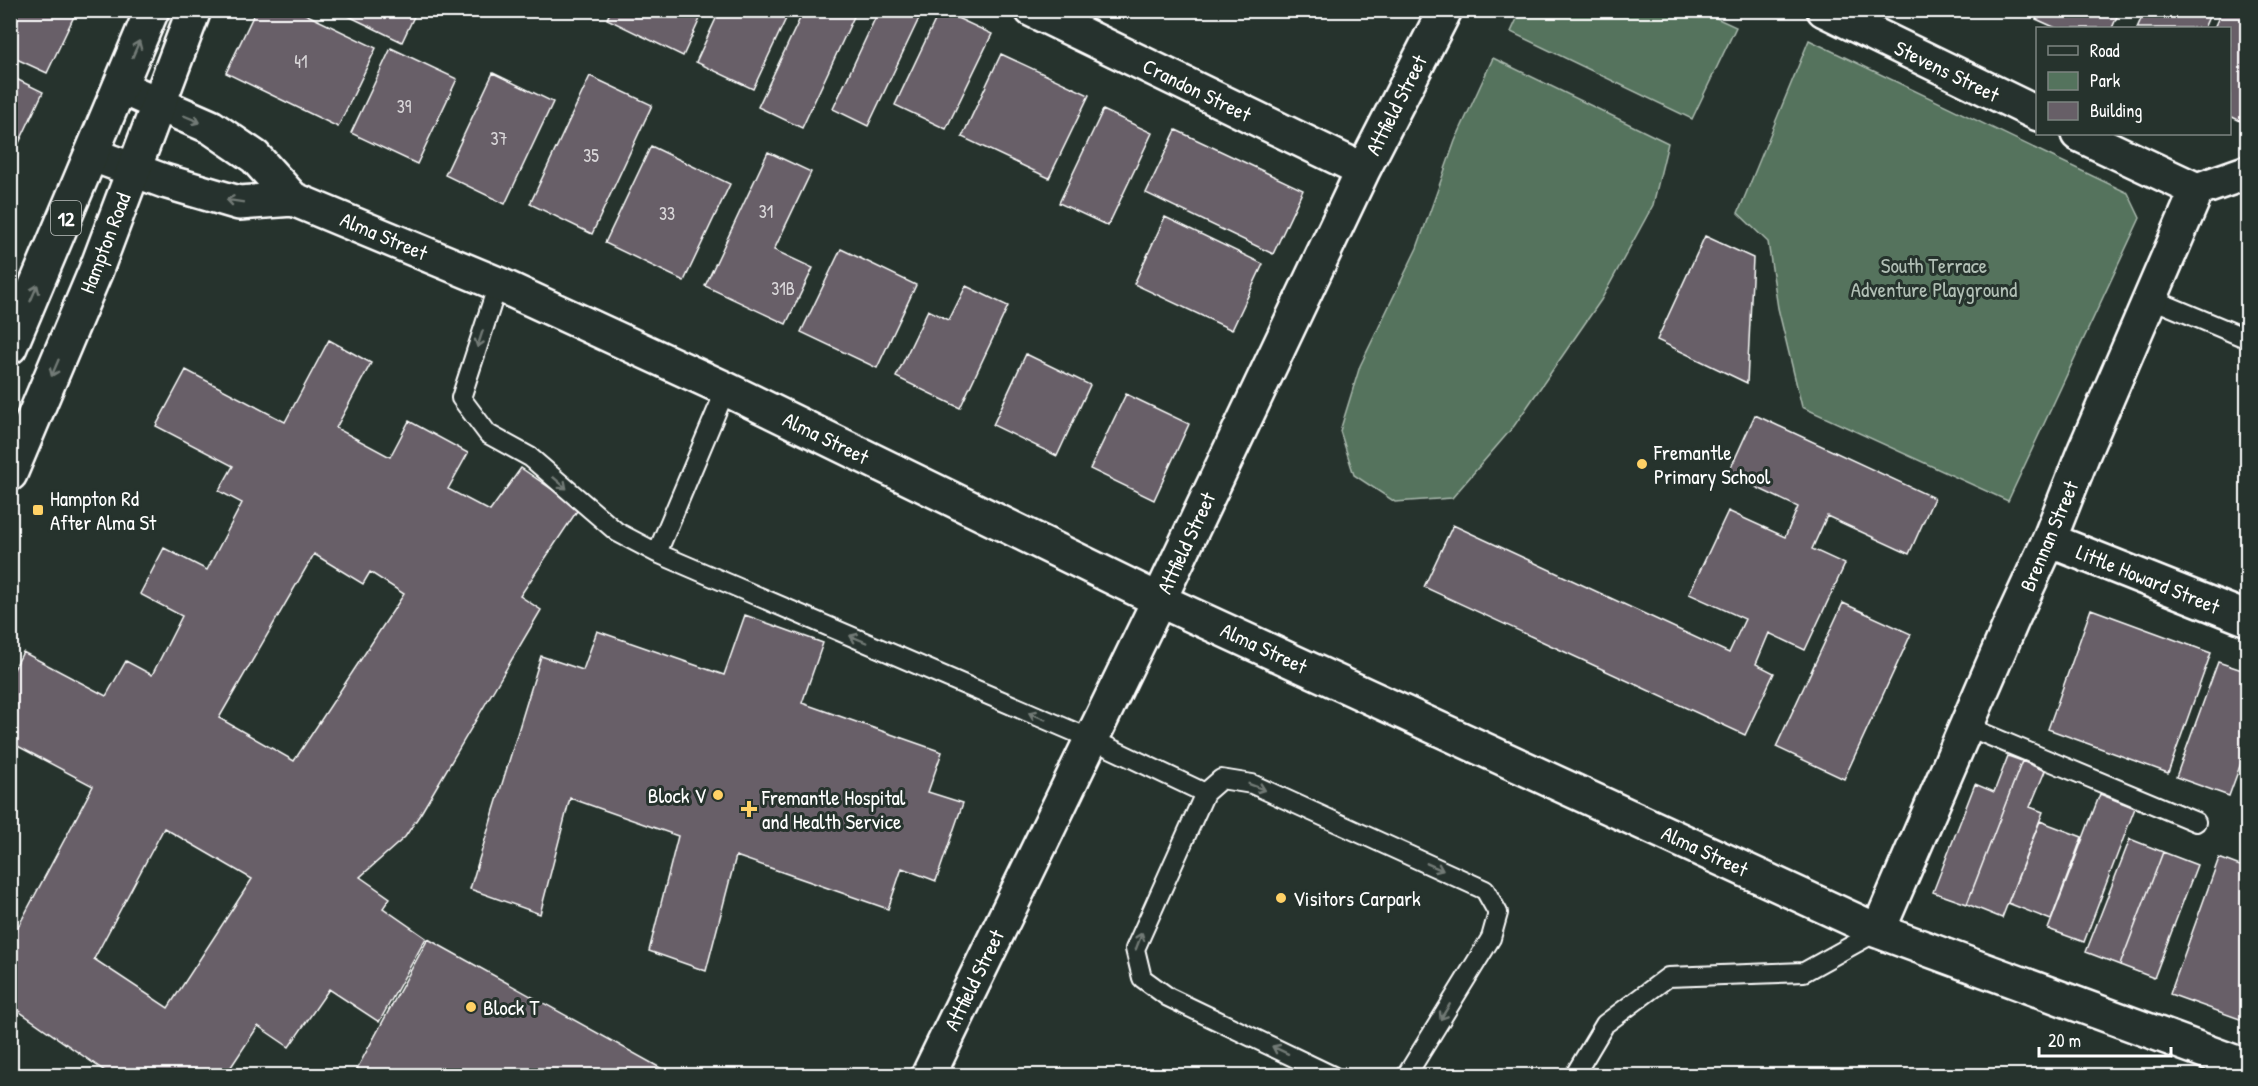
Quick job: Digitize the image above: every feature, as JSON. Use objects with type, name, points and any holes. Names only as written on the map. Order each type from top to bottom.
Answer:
[{"type":"street","name":"Hampton Road","points":[[10,347],[93,155],[152,10]]},
{"type":"street","name":"Hampton Road","points":[[10,474],[96,270],[194,10]]},
{"type":"street","name":"Crandon Street","points":[[1032,10],[1363,170]]},
{"type":"street","name":"Attfield Street","points":[[928,1076],[1159,600],[1363,170],[1445,10]]},
{"type":"street","name":"Stevens Street","points":[[1824,10],[2036,114]]},
{"type":"street","name":"Alma Street","points":[[120,87],[211,127],[255,157],[293,199],[498,284],[726,389],[1159,600],[1878,931],[2247,1067]]},
{"type":"street","points":[[2080,135],[2197,190],[2247,171]]},
{"type":"street","name":"Alma Street","points":[[93,155],[133,171],[239,203],[293,199]]},
{"type":"street","name":"Brennan Street","points":[[1878,931],[2049,540],[2083,454],[2197,190]]},
{"type":"street","name":"Little Howard Street","points":[[2049,540],[2247,619]]},
{"type":"lane","points":[[498,284],[461,398],[488,434],[530,457],[617,532],[657,553],[1091,739],[1205,793]]},
{"type":"lane","points":[[2150,298],[2247,339]]},
{"type":"lane","points":[[657,553],[726,389]]},
{"type":"lane","points":[[1966,726],[2196,822]]},
{"type":"lane","points":[[1333,1076],[1167,997],[1142,978],[1135,949],[1205,793],[1221,779],[1252,784],[1485,890],[1498,914],[1491,938],[1406,1076]]},
{"type":"lane","points":[[1574,1076],[1605,1024],[1668,977],[1804,972],[1878,931]]},
{"type":"green space","points":[[1521,10],[1701,11],[1736,27],[1692,119],[1511,32]]},
{"type":"green space","name":"South Terrace Adventure Playground","points":[[1809,40],[2128,193],[2140,218],[2008,501],[1802,407],[1778,308],[1768,242],[1738,213]]},
{"type":"green space","points":[[1493,58],[1668,143],[1653,205],[1601,300],[1514,426],[1452,498],[1395,502],[1354,475],[1340,431],[1360,366],[1417,248],[1455,141]]},
{"type":"building","points":[[10,10],[77,10],[47,73],[10,56]]},
{"type":"building","points":[[256,10],[297,10],[376,48],[338,127],[226,73]]},
{"type":"building","points":[[336,10],[417,10],[402,42]]},
{"type":"building","points":[[611,10],[704,10],[683,56],[607,19]]},
{"type":"building","points":[[720,10],[790,10],[753,89],[696,62]]},
{"type":"building","points":[[804,10],[857,10],[802,128],[758,107]]},
{"type":"building","points":[[879,10],[923,10],[868,126],[833,109]]},
{"type":"building","points":[[940,10],[992,34],[946,129],[895,105]]},
{"type":"building","points":[[2040,10],[2120,10],[2112,27],[2054,27],[2036,19]]},
{"type":"building","points":[[2145,10],[2212,10],[2204,27],[2137,27]]},
{"type":"building","points":[[2222,10],[2248,10],[2247,124],[2231,116],[2231,27],[2214,27]]},
{"type":"building","points":[[391,48],[457,79],[417,164],[351,133]]},
{"type":"building","points":[[1001,54],[1089,95],[1049,178],[962,137]]},
{"type":"building","points":[[493,73],[553,102],[505,204],[445,175]]},
{"type":"building","points":[[10,76],[43,92],[10,162]]},
{"type":"building","points":[[590,76],[652,105],[592,234],[530,204]]},
{"type":"building","points":[[1103,110],[1152,133],[1108,226],[1059,203]]},
{"type":"building","points":[[1176,130],[1303,190],[1273,254],[1146,193]]},
{"type":"building","points":[[651,146],[730,184],[684,281],[605,243]]},
{"type":"building","points":[[768,152],[811,172],[774,250],[813,268],[786,324],[705,286]]},
{"type":"building","points":[[1165,217],[1263,264],[1232,330],[1134,284]]},
{"type":"building","points":[[1705,236],[1753,258],[1747,383],[1657,340]]},
{"type":"building","points":[[841,249],[916,285],[877,368],[801,332]]},
{"type":"building","points":[[966,286],[1008,306],[960,408],[896,377],[928,310],[949,320]]},
{"type":"building","points":[[329,340],[371,363],[336,428],[390,457],[409,421],[468,453],[448,489],[490,511],[521,468],[579,508],[520,596],[541,610],[421,813],[405,837],[360,877],[390,898],[383,908],[426,938],[379,1022],[329,989],[289,1047],[258,1026],[225,1076],[112,1076],[10,1005],[10,942],[93,786],[10,742],[10,677],[23,652],[106,696],[126,661],[152,675],[182,616],[140,594],[164,548],[207,570],[242,503],[219,491],[233,466],[156,426],[186,370],[285,422]],"holes":[[[314,554],[363,584],[370,572],[404,594],[294,761],[219,718]],[[164,828],[252,879],[168,1008],[94,959]]]},
{"type":"building","points":[[1026,354],[1090,385],[1057,456],[993,425]]},
{"type":"building","points":[[1126,394],[1189,424],[1154,500],[1090,469]]},
{"type":"building","points":[[1755,415],[1934,498],[1909,554],[1827,516],[1812,549],[1845,564],[1805,650],[1769,633],[1756,664],[1774,673],[1745,735],[1424,587],[1453,525],[1729,653],[1745,619],[1689,594],[1728,511],[1785,537],[1798,507],[1728,474]]},
{"type":"building","points":[[1843,603],[1911,634],[1844,779],[1776,747]]},
{"type":"building","points":[[2091,609],[2211,653],[2168,773],[2048,729]]},
{"type":"building","name":"Block V","points":[[745,615],[823,643],[802,703],[942,752],[928,792],[963,803],[936,881],[902,868],[888,909],[736,856],[706,971],[649,951],[678,836],[570,798],[540,914],[470,889],[541,656],[583,670],[597,631],[724,675]]},
{"type":"building","points":[[2218,662],[2248,672],[2248,744],[2229,796],[2176,777]]},
{"type":"building","points":[[2008,756],[2022,761],[1967,904],[1933,892],[1975,784],[1994,792]]},
{"type":"building","points":[[2022,761],[2045,771],[2030,807],[2043,812],[2002,918],[1967,904]]},
{"type":"building","points":[[2100,794],[2135,808],[2084,942],[2048,929]]},
{"type":"building","points":[[2040,821],[2082,837],[2051,920],[2008,903]]},
{"type":"building","points":[[2130,839],[2163,852],[2120,965],[2086,952]]},
{"type":"building","points":[[2163,852],[2197,865],[2154,978],[2120,965]]},
{"type":"building","points":[[2219,858],[2248,869],[2248,1022],[2170,994]]},
{"type":"building","name":"Block T","points":[[428,939],[675,1076],[353,1076]]},
{"type":"place","name":"Fremantle Primary School","points":[[1642,464]]},
{"type":"place","name":"Hampton Rd After Alma St","points":[[38,510]]},
{"type":"place","name":"Block V","points":[[718,795]]},
{"type":"place","name":"Fremantle Hospital and Health Service","points":[[749,809]]},
{"type":"place","name":"Visitors Carpark","points":[[1281,898]]},
{"type":"place","name":"Block T","points":[[471,1007]]}]
